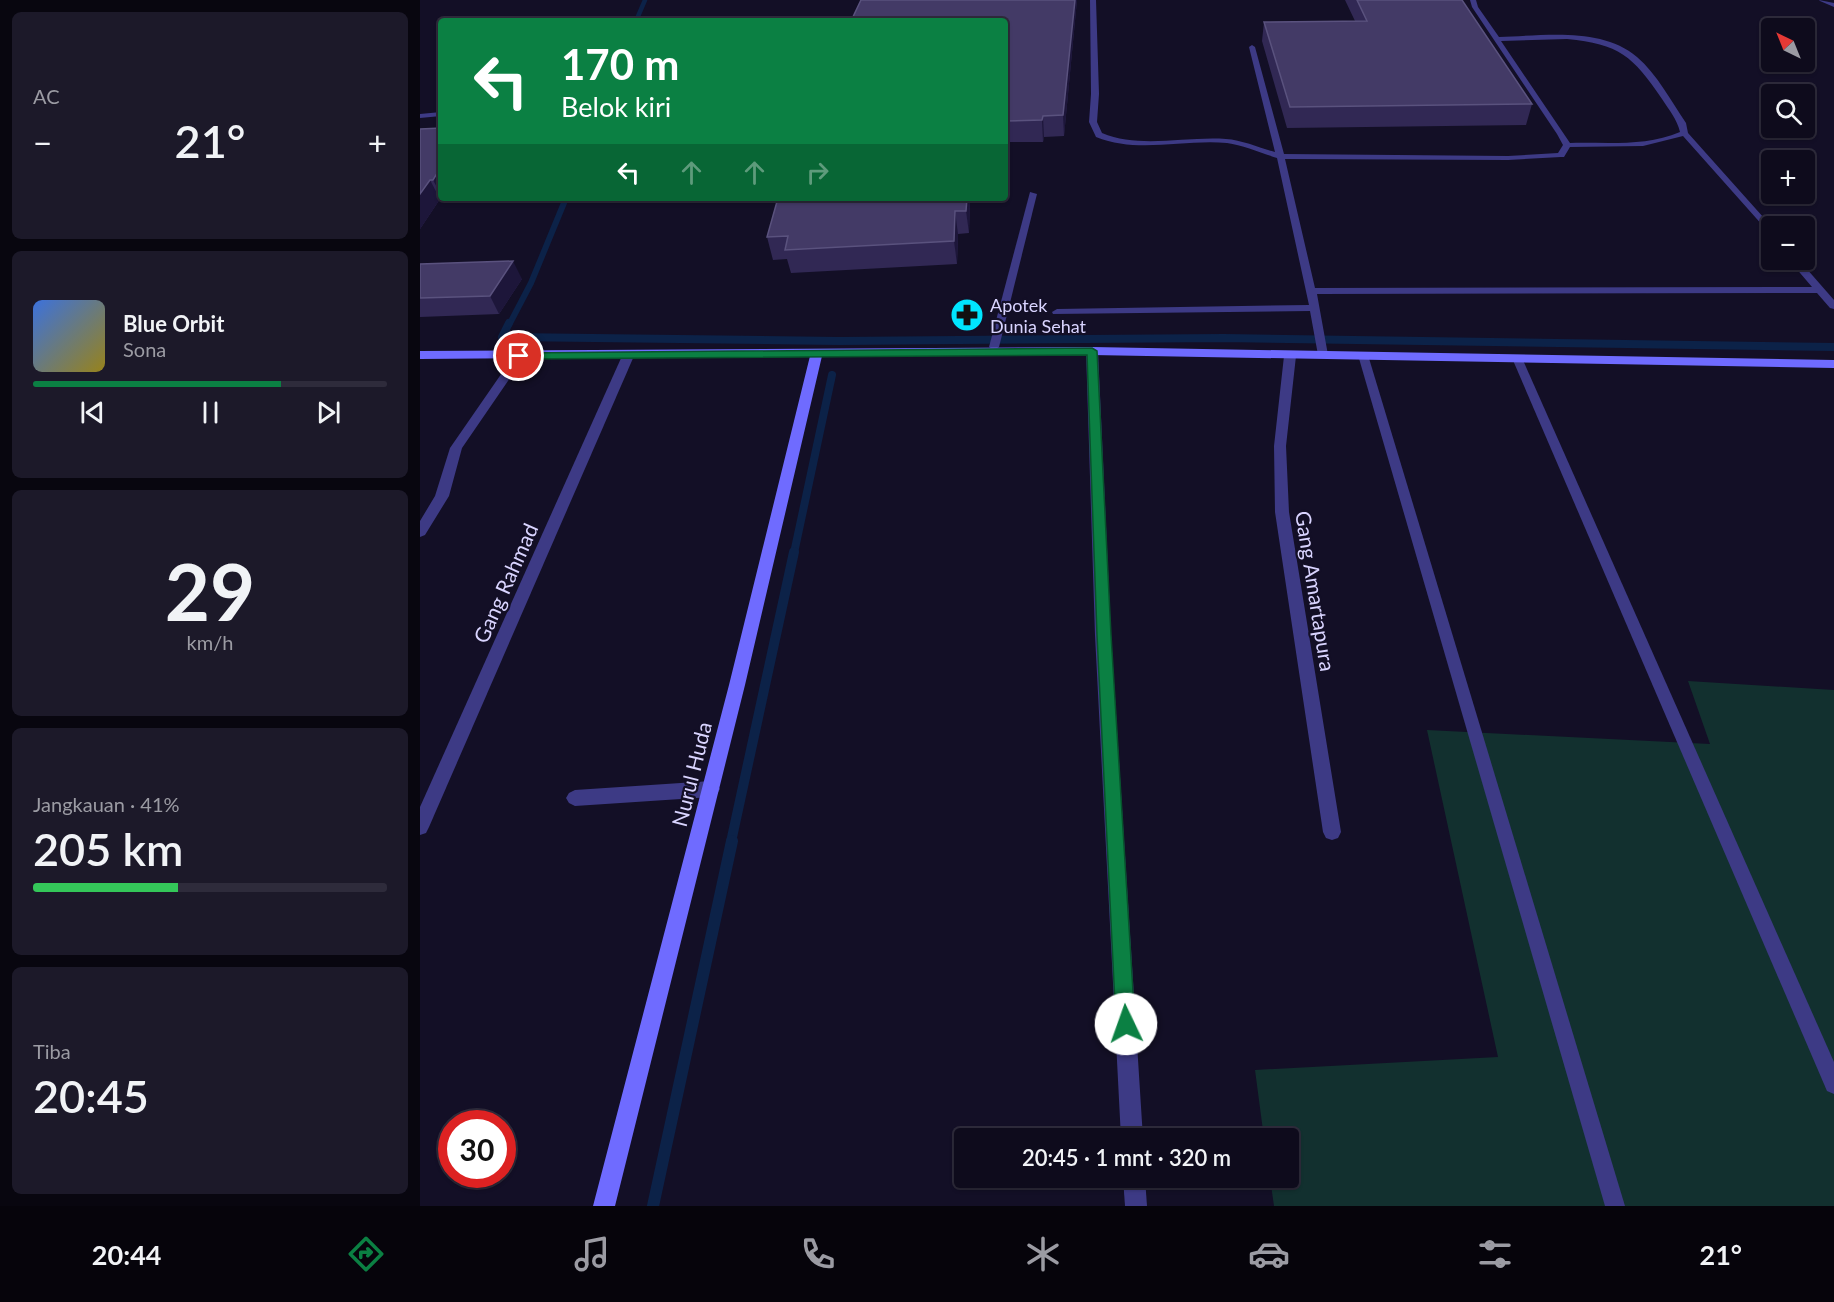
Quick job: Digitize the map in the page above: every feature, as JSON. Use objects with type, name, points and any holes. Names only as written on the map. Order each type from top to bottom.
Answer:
[{"type":"main road","points":[[420,355],[628,356],[817,352],[1092,351],[1290,356],[1321,351],[1363,355],[1833,364]]},
{"type":"main road","name":"Nurul Huda","points":[[604,1206],[711,789],[817,352]]},
{"type":"street","points":[[1092,351],[1104,635],[1131,1128]]},
{"type":"street","points":[[420,531],[442,496],[456,448],[519,356]]},
{"type":"street","name":"Gang Rahmad","points":[[420,827],[628,356]]},
{"type":"street","name":"Gang Amartapura","points":[[1290,356],[1280,446],[1282,512],[1332,832]]},
{"type":"street","points":[[575,798],[711,789]]},
{"type":"street","points":[[1135,1188],[1136,1206]]},
{"type":"lane","points":[[1093,0],[1095,94],[1093,123],[1099,135],[1111,140],[1134,143],[1228,141],[1280,156],[1540,158],[1561,155],[1567,145]]},
{"type":"lane","points":[[1473,0],[1475,7],[1567,145]]},
{"type":"lane","points":[[1822,0],[1834,5]]},
{"type":"lane","points":[[1497,39],[1596,40],[1617,47],[1634,58],[1682,123],[1684,133],[1761,220]]},
{"type":"lane","points":[[1252,47],[1312,291],[1321,351]]},
{"type":"lane","points":[[420,116],[438,114]]},
{"type":"lane","points":[[1567,145],[1643,143],[1672,140],[1684,133]]},
{"type":"lane","points":[[994,346],[1033,194]]},
{"type":"lane","points":[[1803,270],[1834,306]]},
{"type":"lane","points":[[1312,291],[1821,290]]},
{"type":"lane","points":[[1057,312],[1315,308]]},
{"type":"lane","points":[[1363,355],[1615,1206]]},
{"type":"lane","points":[[1517,358],[1834,1084]]},
{"type":"green space","points":[[1688,681],[1834,690],[1834,1206],[1274,1206],[1271,1188],[1299,1188],[1299,1128],[1263,1128],[1255,1070],[1498,1057],[1427,730],[1710,744]]},
{"type":"building","points":[[861,0],[1075,0],[1063,115],[1043,116],[1042,120],[1008,121],[1008,18],[852,18]]},
{"type":"building","points":[[1357,0],[1462,0],[1532,104],[1290,107],[1264,22],[1367,21]]},
{"type":"building","points":[[438,128],[438,172],[420,194],[420,129]]},
{"type":"building","points":[[777,201],[967,201],[966,211],[955,211],[954,241],[785,250],[788,236],[767,237]]},
{"type":"building","points":[[513,261],[490,296],[420,298],[420,264]]},
{"type":"waterway","points":[[637,18],[645,0]]},
{"type":"waterway","points":[[509,325],[531,283],[565,201]]},
{"type":"waterway","points":[[509,323],[502,337],[839,341],[1224,338],[1834,347]]},
{"type":"waterway","points":[[794,553],[832,375]]},
{"type":"waterway","points":[[731,842],[794,552]]},
{"type":"waterway","points":[[653,1206],[732,841]]},
{"type":"place","name":"Apotek Dunia Sehat","points":[[967,315]]},
{"type":"route","points":[[519,356],[1092,351],[1104,635],[1126,1024]]}]
